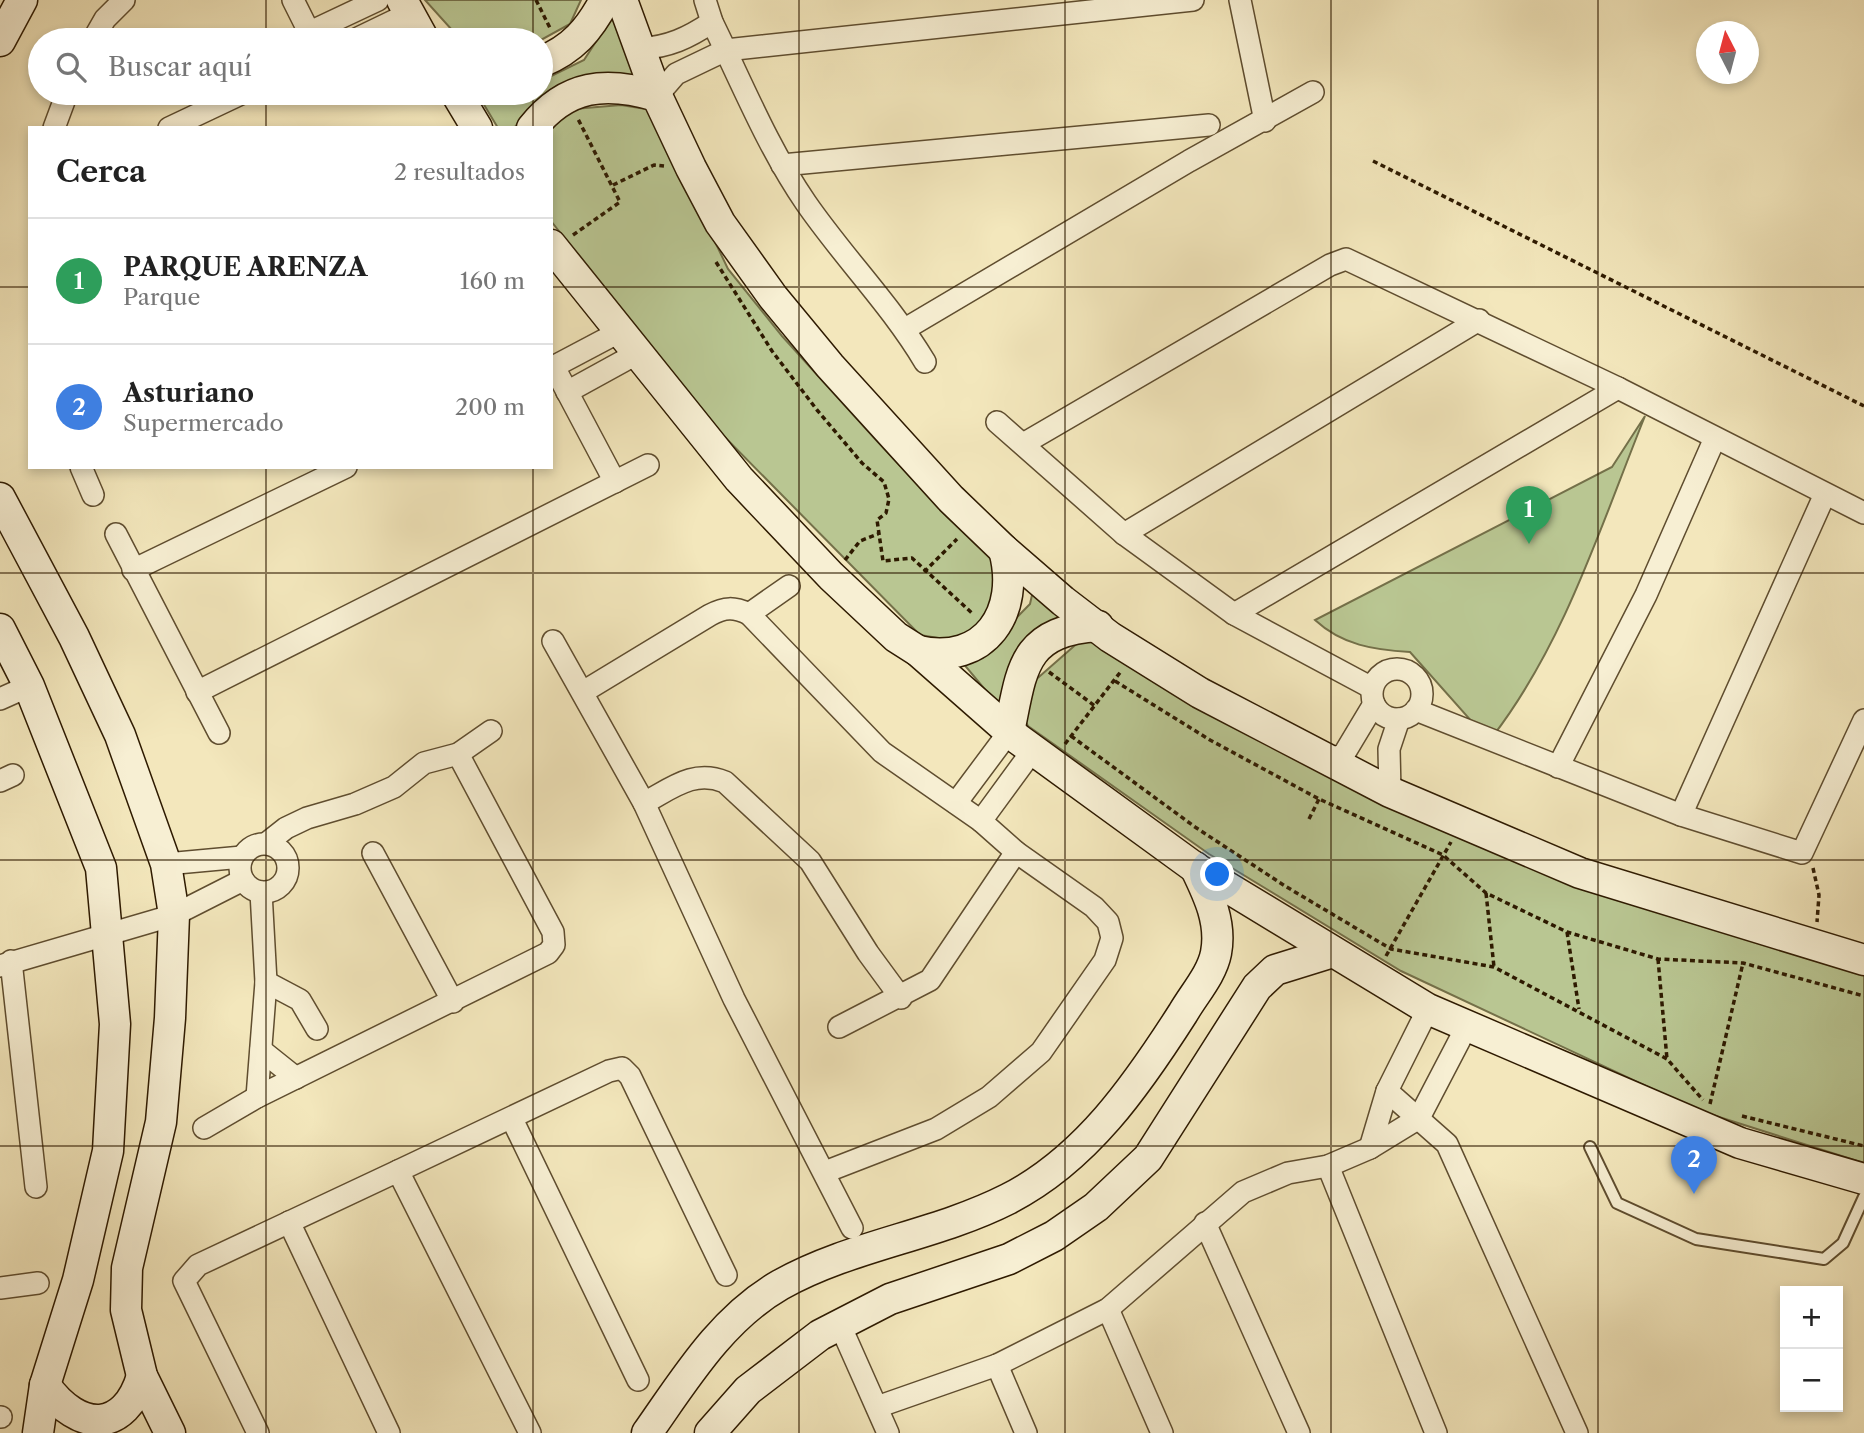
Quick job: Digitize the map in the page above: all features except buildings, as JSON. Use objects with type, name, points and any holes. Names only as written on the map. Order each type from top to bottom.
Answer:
[{"type":"street","points":[[0,41],[22,0]]},
{"type":"street","points":[[100,28],[124,0]]},
{"type":"street","points":[[293,0],[307,28]]},
{"type":"street","points":[[326,28],[378,0]]},
{"type":"street","points":[[553,57],[590,28],[605,0]]},
{"type":"street","points":[[622,0],[657,96],[720,223],[773,297],[830,366],[975,522],[1063,601],[1135,652],[1200,693],[1390,792],[1580,873],[1864,960]]},
{"type":"street","points":[[705,0],[712,22],[782,164],[807,204],[905,329],[925,362]]},
{"type":"street","points":[[657,96],[676,74],[726,50],[1193,0]]},
{"type":"street","points":[[1240,0],[1265,121]]},
{"type":"street","points":[[639,49],[662,47],[684,40],[712,22]]},
{"type":"street","points":[[533,126],[545,110],[566,97],[599,86],[628,87],[657,96]]},
{"type":"street","points":[[905,329],[1189,161],[1313,92]]},
{"type":"street","points":[[55,126],[62,105]]},
{"type":"street","points":[[173,126],[218,105]]},
{"type":"street","points":[[463,105],[476,126]]},
{"type":"street","points":[[782,164],[1209,125]]},
{"type":"street","points":[[1183,128],[1189,161]]},
{"type":"street","points":[[553,247],[739,479],[831,576],[896,637],[918,651],[1009,732],[1194,867],[1428,1009],[1740,1143],[1864,1179]]},
{"type":"street","points":[[1023,444],[1330,265],[1346,259],[1618,388],[1864,513]]},
{"type":"street","points":[[1124,534],[1479,320]]},
{"type":"street","points":[[615,482],[553,367],[629,342]]},
{"type":"street","points":[[568,392],[629,342]]},
{"type":"street","points":[[1234,614],[1618,388]]},
{"type":"street","points":[[997,422],[1124,534],[1234,614],[1373,696],[1389,718],[1408,714],[1558,767],[1681,815],[1802,853],[1864,720]]},
{"type":"street","points":[[1558,767],[1646,595],[1715,438]]},
{"type":"street","points":[[197,692],[648,465]]},
{"type":"street","points":[[82,469],[93,495]]},
{"type":"street","points":[[133,570],[342,469]]},
{"type":"street","points":[[1681,815],[1825,494]]},
{"type":"street","points":[[0,498],[74,638],[120,735],[166,864],[174,915],[170,1018],[161,1122],[127,1268],[126,1310],[142,1376],[170,1433]]},
{"type":"street","points":[[116,534],[219,733]]},
{"type":"street","points":[[918,651],[947,654],[978,643],[993,631],[1005,608],[1010,582],[1004,550]]},
{"type":"street","points":[[749,614],[789,586]]},
{"type":"street","points":[[583,692],[723,608],[735,608],[749,614],[882,752],[981,821],[1016,852],[1094,907],[1108,922],[1112,938],[1105,960],[1041,1052],[989,1097],[936,1129],[825,1172]]},
{"type":"street","points":[[956,803],[1009,732],[1016,687],[1028,657],[1037,645],[1056,634],[1098,626]]},
{"type":"street","points":[[0,629],[29,686],[101,868],[115,1024],[108,1151],[78,1280],[45,1385],[38,1433]]},
{"type":"street","points":[[553,641],[644,803],[734,999],[852,1228]]},
{"type":"street","points":[[1328,762],[1344,754],[1384,673],[1403,670],[1412,674],[1422,691],[1389,749],[1390,792]]},
{"type":"street","points":[[0,699],[29,686]]},
{"type":"street","points":[[267,843],[281,849],[289,863],[287,878],[282,884],[276,890],[261,892],[250,888],[239,869],[242,857],[252,846],[267,843],[286,828],[394,787],[424,764],[458,754],[491,731]]},
{"type":"street","points":[[204,1128],[257,1097],[548,953],[554,945],[553,932],[458,754]]},
{"type":"street","points":[[981,821],[1042,756]]},
{"type":"street","points":[[644,803],[698,777],[709,776],[725,782],[810,861],[868,953],[901,998]]},
{"type":"street","points":[[839,1027],[901,998],[930,980],[1016,852]]},
{"type":"street","points":[[373,853],[453,1002]]},
{"type":"street","points":[[166,864],[242,857]]},
{"type":"street","points":[[647,1433],[703,1354],[744,1310],[781,1285],[846,1256],[935,1228],[1008,1199],[1054,1169],[1099,1130],[1156,1055],[1206,975],[1216,953],[1217,927],[1211,899],[1194,867]]},
{"type":"street","points":[[36,1187],[5,963],[174,915],[243,880]]},
{"type":"street","points":[[257,1097],[266,982],[261,892]]},
{"type":"street","points":[[710,1433],[748,1390],[820,1335],[890,1299],[1009,1259],[1054,1236],[1096,1207],[1148,1158],[1257,987],[1275,970],[1333,952]]},
{"type":"street","points":[[266,982],[300,1000],[317,1029]]},
{"type":"street","points":[[1370,1148],[1387,1091],[1428,1009]]},
{"type":"street","points":[[877,1407],[997,1365],[1108,1309],[1243,1192],[1288,1173],[1328,1166],[1370,1148],[1419,1118],[1467,1026]]},
{"type":"street","points":[[261,1050],[296,1078]]},
{"type":"street","points":[[258,1433],[184,1281],[198,1265],[609,1071],[622,1068],[630,1076],[726,1275]]},
{"type":"street","points":[[1387,1091],[1447,1144],[1577,1433]]},
{"type":"street","points":[[512,1119],[638,1380]]},
{"type":"street","points":[[1328,1166],[1436,1433]]},
{"type":"street","points":[[398,1171],[530,1433]]},
{"type":"street","points":[[289,1222],[389,1433]]},
{"type":"street","points":[[1205,1223],[1299,1433]]},
{"type":"street","points":[[0,1288],[38,1283]]},
{"type":"street","points":[[1108,1309],[1162,1433]]},
{"type":"street","points":[[840,1325],[888,1433]]},
{"type":"street","points":[[997,1365],[1026,1433]]},
{"type":"street","points":[[45,1385],[68,1413],[83,1421],[99,1424],[116,1421],[127,1410],[136,1398],[142,1376]]},
{"type":"lane","points":[[1590,1147],[1617,1203],[1696,1239],[1824,1259],[1843,1244],[1864,1198]]},
{"type":"path","points":[[536,0],[544,28]]},
{"type":"path","points":[[566,97],[621,202],[579,230]]},
{"type":"path","points":[[1373,161],[1864,406]]},
{"type":"path","points":[[612,185],[654,165],[665,166]]},
{"type":"path","points":[[714,259],[772,351],[809,400],[862,463],[884,482],[889,499],[887,513],[877,520],[883,561],[912,558],[924,572],[993,631]]},
{"type":"path","points":[[924,572],[975,522]]},
{"type":"path","points":[[831,576],[860,541],[878,534]]},
{"type":"path","points":[[1042,756],[1071,736],[1135,652]]},
{"type":"path","points":[[1028,657],[1095,706]]},
{"type":"path","points":[[1115,681],[1210,740],[1319,799],[1443,855],[1486,893],[1567,932],[1658,958],[1743,963],[1864,996]]},
{"type":"path","points":[[1071,736],[1206,834],[1285,886],[1391,949],[1494,967],[1667,1059],[1709,1107],[1721,1110]]},
{"type":"path","points":[[1309,819],[1319,799]]},
{"type":"path","points":[[1373,975],[1391,949],[1462,822]]},
{"type":"path","points":[[1802,853],[1815,871],[1819,895],[1812,945]]},
{"type":"path","points":[[1486,893],[1494,967]]},
{"type":"path","points":[[1567,932],[1579,1010]]},
{"type":"path","points":[[1658,958],[1667,1059]]},
{"type":"path","points":[[1709,1107],[1743,963]]},
{"type":"path","points":[[1733,1113],[1864,1146]]},
{"type":"green space","points":[[425,0],[581,0],[570,24],[553,33],[553,28],[450,28]]},
{"type":"green space","points":[[612,17],[636,76],[553,104],[553,75],[584,60]]},
{"type":"green space","points":[[484,105],[549,105],[528,112],[516,126],[497,126]]},
{"type":"green space","points":[[621,105],[652,110],[728,269],[782,336],[877,441],[947,516],[1001,567],[998,608],[962,642],[920,635],[706,418],[553,224],[552,126],[562,110]]},
{"type":"green space","points":[[1645,416],[1580,582],[1561,622],[1541,662],[1493,736],[1481,732],[1410,652],[1384,650],[1347,641],[1315,620],[1612,467]]},
{"type":"green space","points":[[1034,586],[1071,609],[1047,626],[1012,722],[962,662],[975,660],[1030,604]]},
{"type":"green space","points":[[1089,633],[1303,756],[1864,964],[1864,1163],[1697,1110],[1401,971],[1209,854],[1028,726],[1018,708],[1024,690]]},
{"type":"place","name":"PARQUE ARENZA","points":[[1529,544]]},
{"type":"place","name":"Asturiano","points":[[1694,1194]]}]
